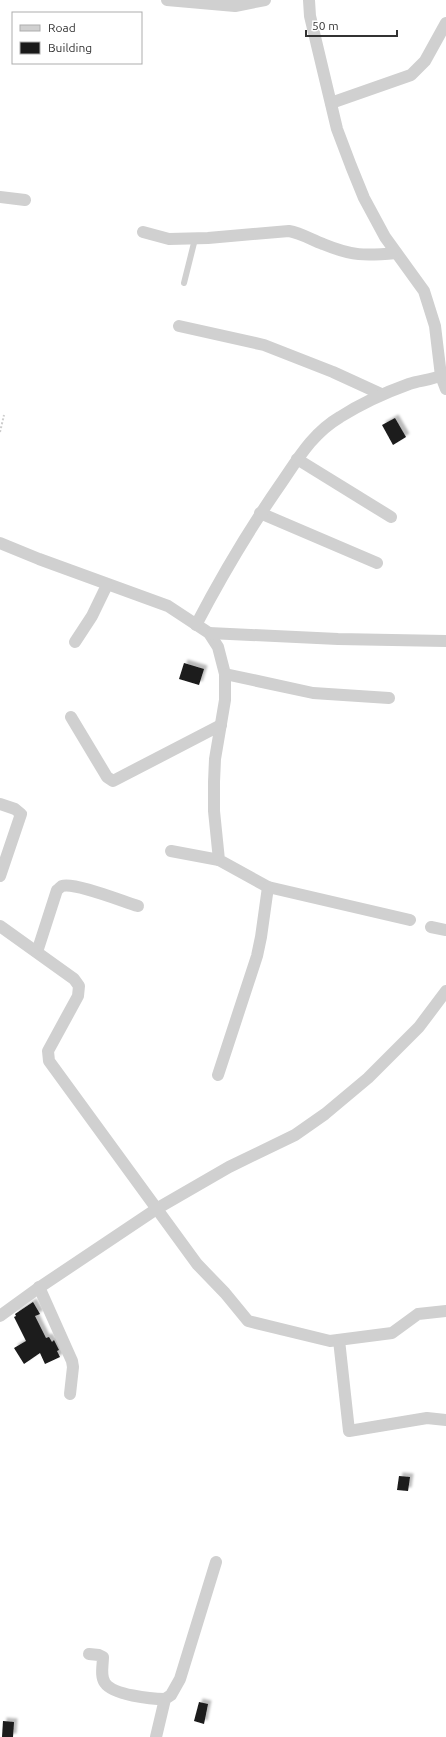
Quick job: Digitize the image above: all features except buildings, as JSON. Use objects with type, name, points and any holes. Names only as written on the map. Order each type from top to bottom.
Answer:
[{"type":"street","points":[[167,0],[235,6],[265,0]]},
{"type":"street","points":[[309,0],[310,16],[337,128],[364,198],[377,223],[396,253],[420,286],[431,308],[446,390]]},
{"type":"street","points":[[331,103],[411,75],[425,61],[446,23]]},
{"type":"street","points":[[0,197],[25,200]]},
{"type":"street","points":[[143,232],[169,239],[195,239],[289,231],[297,232],[323,244],[353,255],[368,256],[396,253]]},
{"type":"street","points":[[179,326],[264,345],[333,372],[381,394]]},
{"type":"street","points":[[196,625],[229,563],[260,513],[296,459],[314,436],[338,418],[381,394],[443,374]]},
{"type":"street","points":[[296,459],[391,517]]},
{"type":"street","points":[[260,513],[377,563]]},
{"type":"street","points":[[0,543],[107,585],[168,606],[209,633],[218,647],[224,674],[225,700],[214,782],[214,811],[219,860]]},
{"type":"street","points":[[75,642],[92,616],[107,585]]},
{"type":"street","points":[[209,633],[338,639],[446,641]]},
{"type":"street","points":[[224,674],[313,692],[388,698]]},
{"type":"street","points":[[72,717],[107,778],[113,781],[221,725]]},
{"type":"street","points":[[0,804],[14,809],[21,814],[0,876]]},
{"type":"street","points":[[171,851],[219,860],[231,869],[268,887],[410,920]]},
{"type":"street","points":[[37,952],[58,890],[62,886],[100,893],[138,906]]},
{"type":"street","points":[[218,1074],[257,956],[268,887]]},
{"type":"street","points":[[0,926],[74,979],[79,986],[78,996],[48,1051],[48,1061],[158,1208],[197,1264],[225,1293],[248,1321],[330,1341],[392,1333],[418,1314],[446,1311]]},
{"type":"street","points":[[431,927],[446,930]]},
{"type":"street","points":[[0,1316],[39,1287],[158,1208],[229,1167],[295,1135],[325,1114],[368,1078],[420,1027],[446,991]]},
{"type":"street","points":[[39,1287],[72,1361],[73,1367],[70,1394]]},
{"type":"street","points":[[339,1340],[349,1431],[427,1418],[446,1420]]},
{"type":"street","points":[[156,1737],[165,1699],[171,1695],[180,1679],[216,1562]]},
{"type":"street","points":[[89,1654],[99,1655],[103,1658],[102,1675],[105,1683],[117,1691],[165,1699]]},
{"type":"lane","points":[[184,283],[195,239]]},
{"type":"path","points":[[0,432],[4,415]]}]
